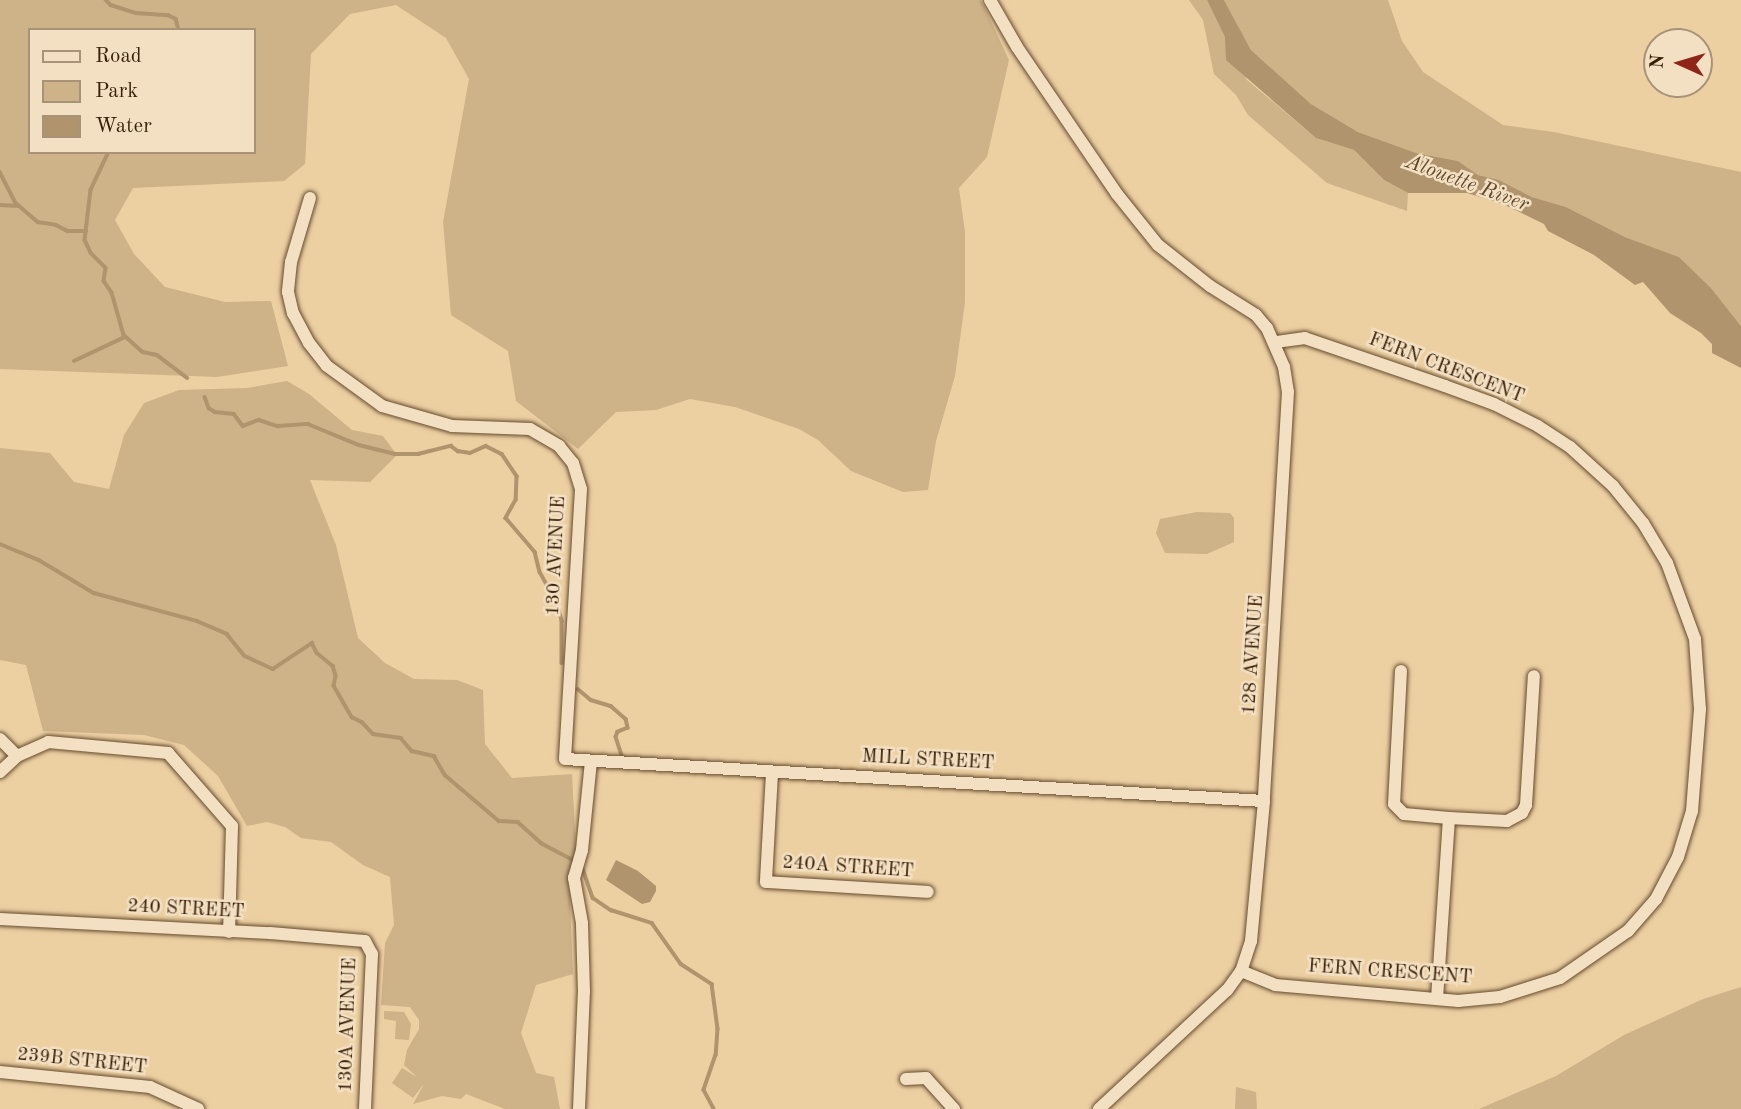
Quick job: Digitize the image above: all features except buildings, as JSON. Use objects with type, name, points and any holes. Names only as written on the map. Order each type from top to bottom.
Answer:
[{"type":"street","points":[[990,0],[1017,47],[1117,194],[1158,245],[1210,286],[1256,316],[1276,342]]},
{"type":"street","name":"130 AVENUE","points":[[310,198],[291,262],[288,292],[293,313],[309,343],[327,366],[382,406],[452,426],[530,429],[559,446],[573,463],[581,489],[565,759],[591,762]]},
{"type":"street","name":"FERN CRESCENT","points":[[1241,971],[1275,985],[1458,1001],[1500,997],[1560,978],[1628,931],[1656,899],[1678,857],[1692,810],[1700,709],[1695,639],[1667,563],[1643,523],[1613,486],[1570,447],[1538,426],[1493,404],[1445,386],[1305,338],[1276,342]]},
{"type":"street","name":"128 AVENUE","points":[[1241,971],[1255,926],[1288,418],[1284,368],[1276,342]]},
{"type":"street","points":[[1401,671],[1394,804],[1404,814],[1507,821],[1522,813],[1526,804],[1534,676]]},
{"type":"street","points":[[0,739],[17,757]]},
{"type":"street","points":[[0,772],[17,757],[48,742],[168,753],[232,826],[229,932]]},
{"type":"street","points":[[579,1109],[584,992],[582,923],[574,884],[582,850],[591,762]]},
{"type":"street","name":"MILL STREET","points":[[591,762],[1264,801]]},
{"type":"street","name":"240A STREET","points":[[772,773],[766,882],[928,892]]},
{"type":"street","points":[[1437,999],[1449,818]]},
{"type":"street","name":"240 STREET","points":[[0,919],[353,938],[369,944]]},
{"type":"street","name":"130A AVENUE","points":[[365,1109],[372,962],[369,944]]},
{"type":"street","points":[[1099,1109],[1216,1001],[1241,971]]},
{"type":"street","name":"239B STREET","points":[[0,1072],[150,1087],[198,1109]]},
{"type":"street","points":[[906,1079],[926,1079],[954,1109]]},
{"type":"green space","points":[[0,0],[981,0],[1009,60],[987,157],[959,188],[965,232],[965,302],[955,376],[936,441],[928,490],[903,492],[851,471],[818,440],[799,429],[735,407],[690,399],[656,410],[616,412],[578,449],[516,401],[508,351],[451,315],[443,222],[469,79],[446,38],[396,5],[350,14],[311,54],[305,164],[284,181],[133,188],[115,220],[134,254],[165,287],[225,302],[271,301],[288,366],[217,377],[0,369]]},
{"type":"green space","points":[[1189,0],[1207,0],[1247,80],[1316,138],[1354,150],[1384,180],[1408,193],[1407,211],[1327,183],[1248,115],[1236,95],[1214,74],[1203,20]]},
{"type":"green space","points":[[1224,0],[1388,0],[1402,41],[1423,72],[1503,125],[1554,132],[1741,172],[1741,326],[1711,288],[1679,257],[1625,237],[1566,207],[1532,197],[1499,180],[1478,175],[1458,161],[1416,153],[1358,132],[1311,104],[1251,50]]},
{"type":"green space","points":[[287,381],[309,394],[352,430],[383,436],[397,455],[370,482],[310,480],[336,545],[358,638],[385,663],[414,679],[457,680],[483,690],[485,744],[512,778],[572,774],[576,850],[569,877],[573,974],[536,985],[521,1033],[536,1073],[554,1077],[560,1109],[505,1109],[466,1094],[461,1099],[442,1096],[413,1104],[424,1084],[413,1098],[392,1083],[402,1068],[417,1077],[404,1065],[407,1050],[419,1029],[419,1020],[410,1007],[381,1005],[385,943],[394,925],[390,877],[363,865],[331,842],[301,838],[285,827],[267,822],[247,826],[218,776],[184,745],[144,735],[43,731],[26,665],[0,660],[0,448],[50,453],[74,482],[109,489],[124,435],[144,403],[179,390],[247,388]]},
{"type":"green space","points":[[1197,512],[1230,513],[1234,518],[1234,542],[1207,554],[1165,553],[1156,533],[1160,519]]},
{"type":"green space","points":[[1741,987],[1741,1109],[1479,1109],[1556,1076],[1624,1035],[1703,999]]},
{"type":"green space","points":[[384,1011],[404,1012],[411,1024],[409,1040],[395,1039],[396,1021],[384,1019]]},
{"type":"green space","points":[[1236,1087],[1256,1092],[1257,1109],[1235,1109]]},
{"type":"water","name":"Alouette River","points":[[1207,0],[1224,0],[1251,50],[1311,104],[1358,132],[1416,153],[1458,161],[1478,175],[1499,180],[1532,197],[1566,207],[1625,237],[1679,257],[1711,288],[1741,326],[1741,368],[1712,353],[1712,344],[1701,333],[1670,313],[1643,282],[1635,285],[1594,255],[1548,231],[1544,224],[1503,204],[1467,193],[1408,193],[1384,180],[1354,150],[1316,138],[1226,60],[1225,37]]},
{"type":"water","points":[[616,860],[638,871],[656,886],[650,902],[642,904],[606,880]]},
{"type":"waterway","points":[[106,0],[111,5],[136,13],[168,15],[176,19],[178,28]]},
{"type":"waterway","points":[[108,154],[91,190],[85,240],[91,253],[106,268],[104,281],[112,293],[124,335],[143,352],[157,355],[187,378]]},
{"type":"waterway","points":[[0,172],[16,203],[38,222],[56,225],[68,231],[86,231]]},
{"type":"waterway","points":[[0,205],[19,206]]},
{"type":"waterway","points":[[74,361],[125,337]]},
{"type":"waterway","points":[[205,397],[209,408],[215,412],[234,414],[243,426],[259,420],[278,426],[308,424],[359,445],[395,454],[418,454],[451,446],[458,451],[470,453],[486,446],[502,454],[517,476],[516,500],[506,518],[535,552],[540,572],[557,603],[562,621],[562,663]]},
{"type":"waterway","points":[[0,544],[39,560],[94,593],[197,621],[227,634],[245,656],[273,669],[312,643],[317,653],[333,666],[336,676],[334,686],[352,717],[362,722],[373,734],[401,738],[412,751],[434,756],[445,775],[499,821],[518,822],[541,843],[576,862]]},
{"type":"waterway","points":[[578,689],[591,700],[611,706],[626,719],[628,728],[618,732],[616,737],[622,755]]},
{"type":"waterway","points":[[582,866],[593,898],[611,910],[652,923],[681,964],[712,984],[718,1029],[716,1055],[704,1090],[714,1109]]}]
